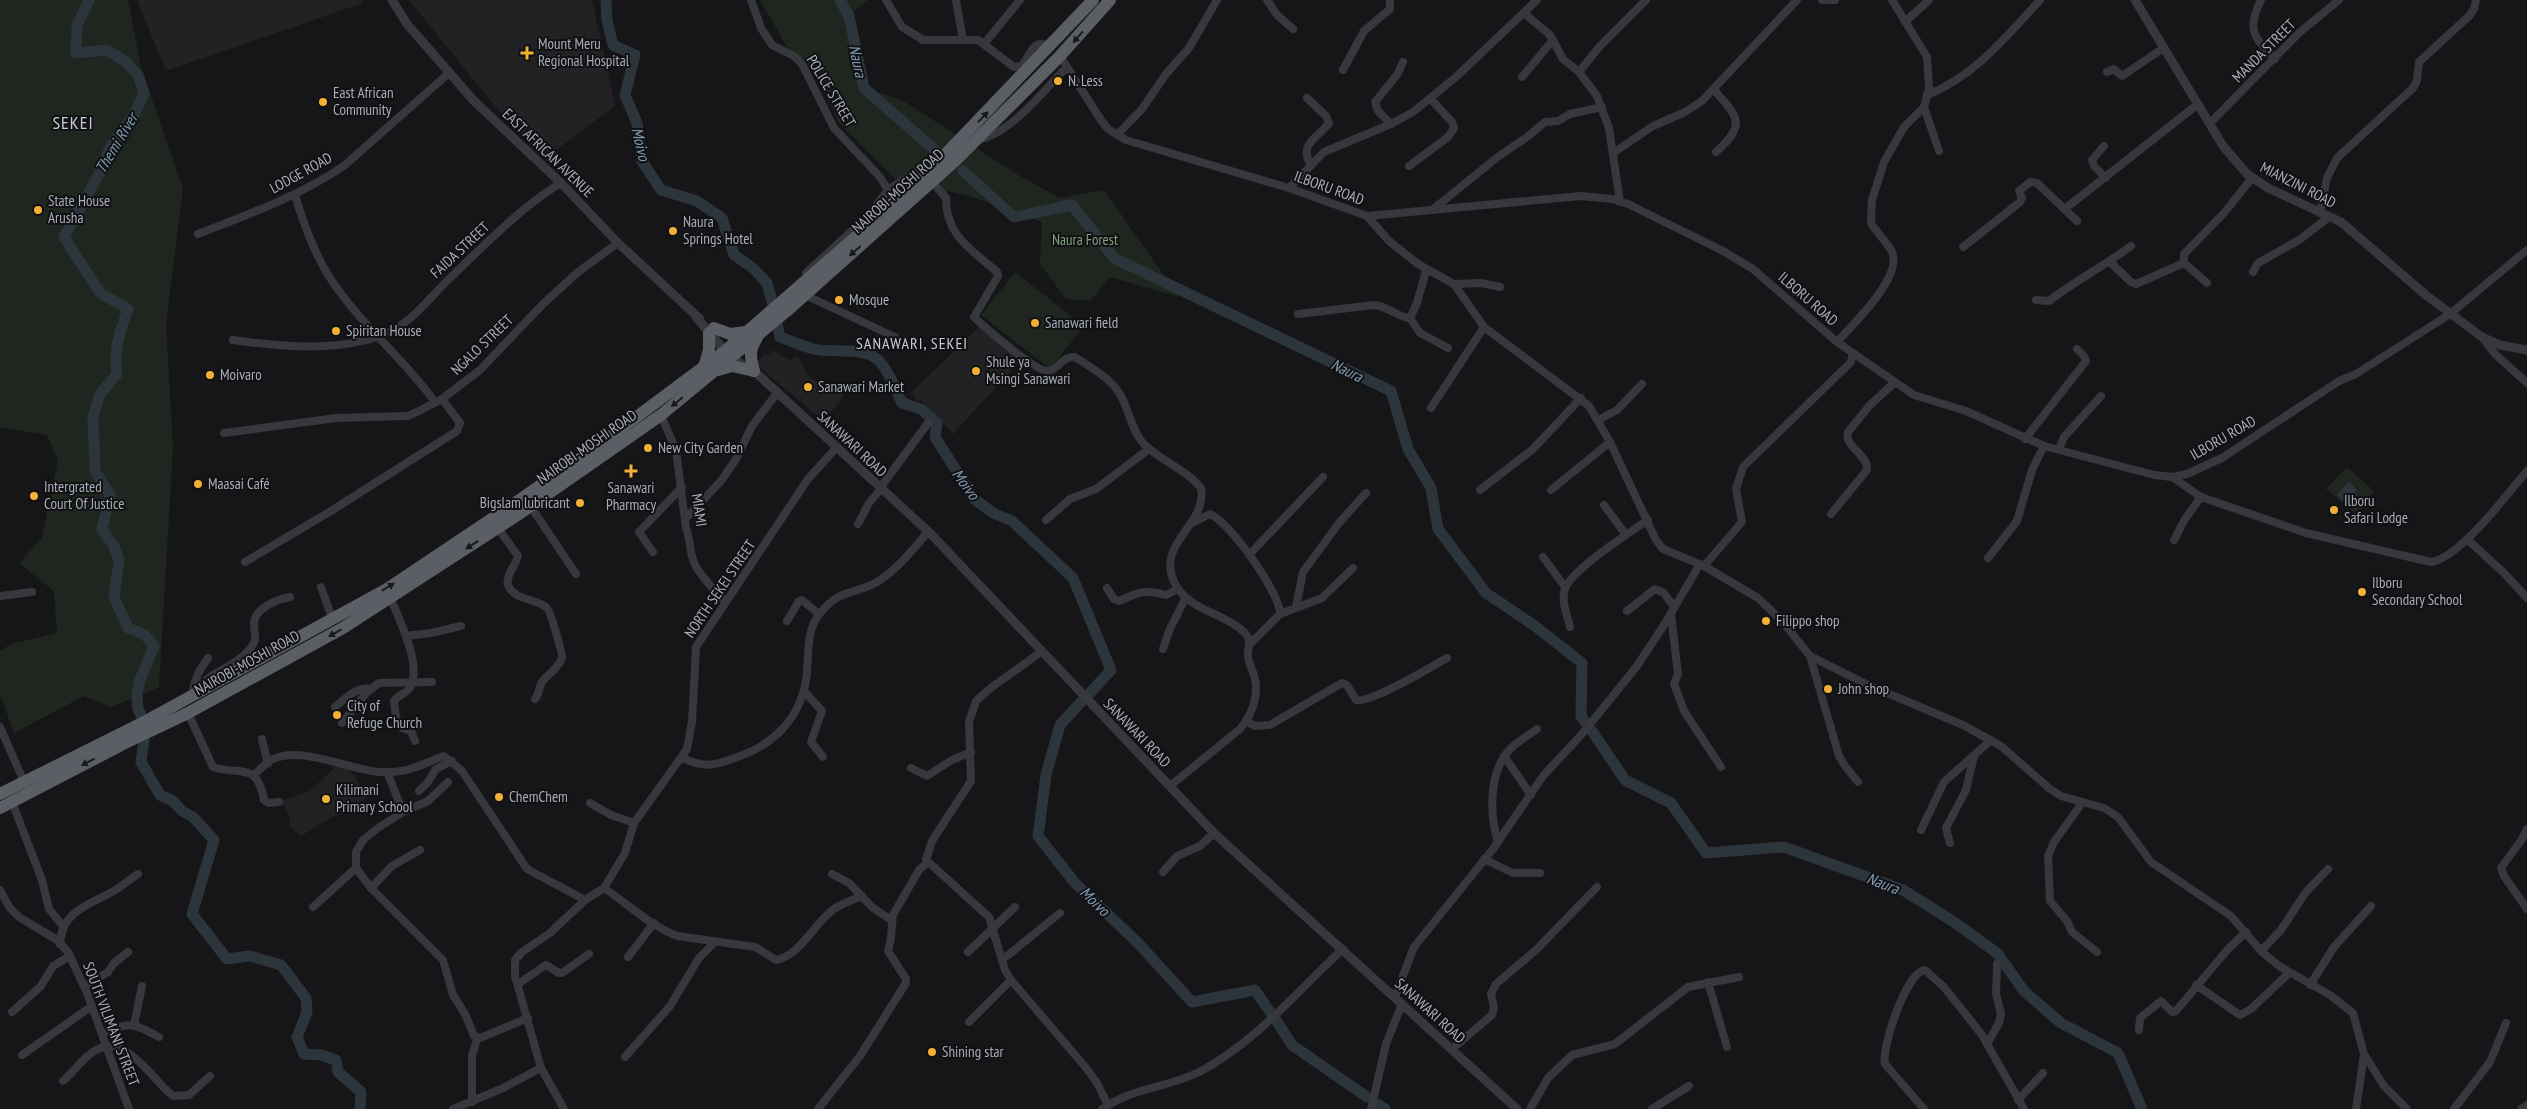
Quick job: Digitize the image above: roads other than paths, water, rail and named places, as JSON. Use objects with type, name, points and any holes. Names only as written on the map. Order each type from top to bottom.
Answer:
[{"type":"highway","name":"NAIROBI-MOSHI ROAD","points":[[732,351],[746,332],[936,166],[1093,0]]},
{"type":"highway","name":"NAIROBI-MOSHI ROAD","points":[[0,794],[26,787],[148,726],[188,713],[330,635],[391,599],[498,528],[661,415],[732,351],[764,331],[1064,62],[1110,0]]},
{"type":"highway","points":[[746,332],[730,334],[711,331],[710,369],[732,366],[751,368],[751,347],[764,331]]},
{"type":"highway","name":"NAIROBI-MOSHI ROAD","points":[[148,726],[194,695],[319,628],[332,618],[386,589],[514,504],[710,369]]},
{"type":"highway","name":"NAIROBI-MOSHI ROAD","points":[[0,808],[12,802],[26,787]]},
{"type":"street","points":[[385,0],[408,24]]},
{"type":"street","name":"EAST AFRICAN AVENUE","points":[[392,0],[408,24],[474,101],[561,183],[618,243],[711,331]]},
{"type":"street","name":"POLICE STREET","points":[[751,0],[765,37],[772,45],[794,56],[802,64],[834,128],[880,177],[888,190]]},
{"type":"street","points":[[886,0],[902,27],[923,40],[971,39],[984,44],[1018,68],[1024,63],[1030,51],[1038,44],[1042,42],[1051,46]]},
{"type":"street","points":[[956,0],[963,40]]},
{"type":"street","points":[[984,44],[1020,0]]},
{"type":"street","points":[[1117,135],[1142,110],[1166,74],[1189,48],[1216,0]]},
{"type":"street","points":[[1267,0],[1277,15],[1292,29]]},
{"type":"street","points":[[1343,70],[1364,31],[1390,9],[1390,0]]},
{"type":"street","points":[[1289,188],[1310,164],[1324,152],[1391,124],[1413,112],[1470,64],[1537,0]]},
{"type":"street","points":[[1579,72],[1600,46],[1646,0]]},
{"type":"street","points":[[1613,153],[1653,126],[1695,107],[1714,90],[1797,0]]},
{"type":"street","points":[[1822,0],[1835,0]]},
{"type":"street","points":[[1837,342],[1873,300],[1892,272],[1892,252],[1871,224],[1872,200],[1892,147],[1904,127],[1924,107],[1927,95],[1929,76],[1927,57],[1892,0]]},
{"type":"street","points":[[1905,22],[1929,0]]},
{"type":"street","points":[[1927,95],[1949,86],[1976,67],[2040,0]]},
{"type":"street","name":"MIANZINI ROAD","points":[[2135,0],[2162,49],[2223,146],[2252,178],[2356,232],[2450,314]]},
{"type":"street","points":[[2261,0],[2253,26],[2255,38],[2275,59]]},
{"type":"street","name":"MANDA STREET","points":[[2210,123],[2299,34],[2339,0]]},
{"type":"street","points":[[2320,213],[2327,178],[2337,158],[2413,88],[2417,81],[2419,62],[2470,15],[2476,0]]},
{"type":"street","points":[[1524,13],[1553,40],[1563,59],[1579,72],[1602,107],[1609,128],[1620,202]]},
{"type":"street","points":[[1522,77],[1553,40]]},
{"type":"street","points":[[2107,72],[2114,69],[2122,76],[2162,49]]},
{"type":"street","name":"ILBORU ROAD","points":[[1064,62],[1101,120],[1117,135],[1142,145],[1289,188],[1367,216],[1581,196],[1620,202],[1711,244],[1746,264],[1837,342],[1914,395],[1966,412],[2044,446],[2154,476],[2172,477],[2200,469],[2222,458],[2339,381],[2356,374],[2450,314],[2527,250]]},
{"type":"street","points":[[1391,124],[1378,111],[1375,102],[1397,75],[1403,62]]},
{"type":"street","name":"LODGE ROAD","points":[[198,234],[295,195],[345,164],[449,73]]},
{"type":"street","points":[[1714,90],[1734,112],[1736,121],[1732,136],[1716,152]]},
{"type":"street","points":[[1308,98],[1326,116],[1329,123],[1307,146],[1305,154],[1310,164]]},
{"type":"street","points":[[1409,166],[1448,137],[1454,128],[1452,122],[1430,98]]},
{"type":"street","points":[[2066,208],[2198,104]]},
{"type":"street","points":[[1432,210],[1498,156],[1527,137],[1545,122],[1558,121],[1570,114],[1602,107]]},
{"type":"street","points":[[1924,107],[1939,152]]},
{"type":"street","points":[[2104,146],[2092,160],[2094,166],[2106,178]]},
{"type":"street","points":[[782,302],[781,296],[868,216],[888,190],[912,174],[936,166]]},
{"type":"street","points":[[2207,283],[2184,263],[2184,254],[2224,213],[2252,178]]},
{"type":"street","points":[[932,182],[946,198],[946,211],[951,227],[958,238],[996,272],[998,276],[974,317],[1032,364],[1044,370],[1050,370],[1065,359],[1076,357],[1102,376],[1117,390],[1134,429],[1149,448],[1184,471],[1201,488],[1202,502],[1170,559],[1170,570],[1178,589],[1185,599],[1235,625],[1247,635],[1250,644],[1248,660],[1256,686],[1255,698],[1246,722],[1170,786]]},
{"type":"street","points":[[1963,247],[2020,202],[2022,198],[2019,192],[2030,182],[2037,183],[2049,196],[2066,208],[2077,221]]},
{"type":"street","name":"FAIDA STREET","points":[[233,340],[299,347],[357,341],[379,336],[407,321],[479,250],[561,183]]},
{"type":"street","points":[[245,562],[331,511],[457,431],[460,423],[379,336],[327,274],[310,239],[295,195]]},
{"type":"street","points":[[1367,216],[1389,241],[1426,271],[1454,284],[1481,283],[1500,287]]},
{"type":"street","points":[[2253,272],[2258,264],[2299,240],[2330,217]]},
{"type":"street","name":"NGALO STREET","points":[[224,433],[336,418],[408,416],[439,400],[480,370],[543,304],[578,272],[618,243]]},
{"type":"street","points":[[2036,300],[2049,301],[2062,290],[2110,262],[2131,246]]},
{"type":"street","points":[[2110,262],[2131,282],[2136,284],[2184,263]]},
{"type":"street","points":[[1410,318],[1417,303],[1426,271]]},
{"type":"street","points":[[1454,284],[1484,327],[1581,398],[1598,420],[1610,442],[1663,549],[1702,565],[1758,598],[1782,621],[1810,656],[1839,756],[1858,782]]},
{"type":"street","points":[[805,295],[895,337]]},
{"type":"street","points":[[1298,314],[1374,305],[1385,306],[1410,318],[1420,333],[1448,348]]},
{"type":"street","points":[[2450,314],[2482,337],[2500,345],[2527,350]]},
{"type":"street","points":[[1430,408],[1484,327]]},
{"type":"street","name":"SANAWARI ROAD","points":[[711,331],[928,532],[1214,833],[1517,1109]]},
{"type":"street","points":[[2482,337],[2495,354],[2527,383]]},
{"type":"street","points":[[2025,439],[2086,361],[2077,349]]},
{"type":"street","points":[[1371,1109],[1386,1044],[1414,947],[1498,842],[1549,769],[1582,734],[1637,666],[1702,565],[1742,522],[1736,490],[1743,467],[1851,362],[1853,353]]},
{"type":"street","points":[[1831,514],[1866,473],[1868,467],[1848,440],[1848,432],[1870,405],[1895,382]]},
{"type":"street","points":[[1598,420],[1617,410],[1642,384]]},
{"type":"street","points":[[686,518],[721,481],[736,459],[752,426],[777,393]]},
{"type":"street","points":[[2059,449],[2064,437],[2101,396]]},
{"type":"street","points":[[1480,490],[1529,453],[1581,398]]},
{"type":"street","name":"MIAMI","points":[[661,415],[676,450],[693,562],[714,591],[726,601]]},
{"type":"street","points":[[858,524],[869,503],[928,423]]},
{"type":"street","points":[[1551,490],[1610,442]]},
{"type":"street","points":[[1988,558],[2017,521],[2032,470],[2044,446]]},
{"type":"street","name":"NORTH SEKEI STREET","points":[[564,1109],[541,1068],[518,984],[515,970],[517,957],[550,933],[585,900],[604,888],[625,853],[634,823],[682,758],[690,739],[696,647],[808,479],[836,448]]},
{"type":"street","points":[[1046,520],[1070,499],[1096,489],[1149,448]]},
{"type":"street","points":[[2172,477],[2201,497],[2306,533],[2431,562],[2441,560],[2467,539],[2527,470]]},
{"type":"street","points":[[1249,555],[1323,477]]},
{"type":"street","points":[[653,552],[639,532],[682,487]]},
{"type":"street","points":[[1296,607],[1303,572],[1339,523],[1366,493]]},
{"type":"street","points":[[2174,540],[2185,519],[2201,497]]},
{"type":"street","points":[[531,506],[576,574]]},
{"type":"street","points":[[1604,506],[1626,535]]},
{"type":"street","points":[[1190,524],[1207,515],[1213,515],[1232,533],[1271,589],[1280,607],[1280,614]]},
{"type":"street","points":[[1570,627],[1564,600],[1565,587],[1579,572],[1648,520]]},
{"type":"street","points":[[498,528],[518,556],[508,585],[514,592],[543,605],[550,611],[556,638],[563,653],[562,660],[542,682],[535,699]]},
{"type":"street","points":[[682,758],[712,766],[746,754],[767,743],[782,732],[804,691],[809,634],[819,614],[841,594],[883,578],[906,557],[928,532]]},
{"type":"street","points":[[2467,539],[2504,573],[2527,598]]},
{"type":"street","points":[[1543,557],[1565,587]]},
{"type":"street","points":[[1250,644],[1280,614],[1322,598],[1353,568]]},
{"type":"street","points":[[321,588],[332,618]]},
{"type":"street","points":[[1107,588],[1114,599],[1119,602],[1144,591],[1166,595],[1178,589]]},
{"type":"street","points":[[1627,611],[1655,590],[1664,593],[1672,611],[1678,674],[1674,684],[1684,711],[1721,767]]},
{"type":"street","points":[[0,596],[32,592]]},
{"type":"street","points":[[194,695],[204,680],[248,651],[256,638],[254,621],[257,614],[272,603],[290,597]]},
{"type":"street","points":[[391,599],[406,636],[413,660],[412,682],[409,688],[396,698],[394,704],[400,726],[411,731],[415,741]]},
{"type":"street","points":[[1163,649],[1169,631],[1185,599]]},
{"type":"street","points":[[787,621],[799,601],[802,600],[819,614]]},
{"type":"street","points":[[406,636],[431,634],[460,626]]},
{"type":"street","points":[[1041,652],[992,687],[976,701],[970,722],[971,781],[932,841],[926,854],[927,863],[984,910],[994,928],[1002,960],[1011,980],[1098,1083],[1104,1108],[1138,1090],[1186,1077],[1213,1064],[1278,1014],[1342,949]]},
{"type":"street","points":[[1810,656],[1868,685],[1963,725],[1991,740],[2061,796],[2104,808],[2118,817],[2152,862],[2225,911],[2261,950],[2289,973],[2330,995],[2353,1012],[2364,1054],[2384,1086],[2407,1109]]},
{"type":"street","points":[[194,695],[193,684],[208,658]]},
{"type":"street","points":[[1246,722],[1255,726],[1270,725],[1342,683],[1347,685],[1356,700],[1376,696],[1447,658]]},
{"type":"street","points":[[342,723],[371,689],[384,682],[432,682]]},
{"type":"street","points":[[335,707],[356,691],[364,688],[371,689]]},
{"type":"street","points":[[804,691],[822,710],[811,742],[823,757]]},
{"type":"street","points":[[188,713],[214,767],[244,770],[254,775],[261,785],[264,800],[269,804],[279,802]]},
{"type":"street","points":[[0,727],[26,787]]},
{"type":"street","points":[[1498,842],[1492,818],[1492,807],[1500,765],[1504,756],[1537,729]]},
{"type":"street","points":[[262,739],[268,763]]},
{"type":"street","points":[[1921,830],[1944,782],[1991,740]]},
{"type":"street","points":[[911,768],[926,776],[952,760],[971,752]]},
{"type":"street","points":[[254,775],[268,763],[279,757],[329,759],[362,770],[388,772],[419,768],[444,756],[452,761],[484,802],[527,869],[585,900]]},
{"type":"street","points":[[1504,756],[1531,795]]},
{"type":"street","points":[[1950,843],[1946,828],[1966,790],[1974,756]]},
{"type":"street","points":[[419,791],[428,782],[436,769],[452,761]]},
{"type":"street","points":[[388,772],[403,812]]},
{"type":"street","points":[[448,782],[428,801],[403,812],[363,840],[356,852],[356,868],[371,888],[442,960],[456,1003],[466,1014],[477,1039],[472,1056],[472,1102]]},
{"type":"street","points":[[12,802],[42,880],[49,909],[62,926]]},
{"type":"street","points":[[590,803],[611,815],[634,823]]},
{"type":"street","points":[[2082,803],[2059,835],[2048,856],[2050,901],[2067,921],[2072,932],[2097,952]]},
{"type":"street","points":[[2527,829],[2501,868],[2504,876],[2527,909]]},
{"type":"street","points":[[1163,872],[1177,856],[1200,846],[1214,833]]},
{"type":"street","points":[[371,888],[392,866],[420,850]]},
{"type":"street","points":[[1484,859],[1513,873],[1540,873]]},
{"type":"street","points":[[818,1109],[860,1056],[906,983],[906,979],[888,951],[891,938],[891,920],[919,870],[927,863]]},
{"type":"street","points":[[313,908],[356,868]]},
{"type":"street","points":[[2261,950],[2281,930],[2306,892],[2328,869]]},
{"type":"street","points":[[60,944],[62,926],[82,908],[114,891],[138,874]]},
{"type":"street","points":[[832,874],[849,883],[872,907],[891,920]]},
{"type":"street","points":[[1452,1049],[1492,1015],[1494,1008],[1491,994],[1496,984],[1536,950],[1597,887]]},
{"type":"street","points":[[604,888],[630,909],[677,936],[755,947],[769,958],[781,959],[800,944],[834,909],[862,896]]},
{"type":"street","name":"SOUTH VILIMANI STREET","points":[[0,890],[9,907],[18,917],[60,944],[70,956],[103,1034],[129,1109]]},
{"type":"street","points":[[2310,984],[2334,948],[2371,906]]},
{"type":"street","points":[[968,952],[1016,907]]},
{"type":"street","points":[[1002,960],[1060,913]]},
{"type":"street","points":[[628,957],[654,923]]},
{"type":"street","points":[[2139,1030],[2140,1018],[2159,1002],[2162,1002],[2174,1012],[2196,984],[2246,932]]},
{"type":"street","points":[[625,1057],[670,1006],[695,964],[715,942]]},
{"type":"street","points":[[84,986],[108,972],[128,952]]},
{"type":"street","points":[[518,984],[546,964],[560,973],[589,954]]},
{"type":"street","points":[[12,1012],[41,986],[53,966],[70,956]]},
{"type":"street","points":[[1987,1044],[2001,1018],[1996,994],[1997,964]]},
{"type":"street","points":[[1924,1109],[1884,1062],[1886,1044],[1908,985],[1916,974],[1925,970],[1933,974],[1987,1044],[2024,1109]]},
{"type":"street","points":[[2196,984],[2240,1015],[2251,1009],[2289,973]]},
{"type":"street","points":[[1530,1109],[1548,1078],[1572,1055],[1615,1044],[1682,990],[1708,982],[1722,982],[1739,977]]},
{"type":"street","points":[[969,1022],[1011,980]]},
{"type":"street","points":[[1708,982],[1727,1048]]},
{"type":"street","points":[[134,1024],[142,986]]},
{"type":"street","points":[[22,1055],[92,1006]]},
{"type":"street","points":[[477,1039],[528,1018]]},
{"type":"street","points":[[103,1034],[121,1025],[134,1024],[159,1037]]},
{"type":"street","points":[[2454,1109],[2490,1062],[2506,1024]]},
{"type":"street","points":[[63,1081],[95,1050],[108,1047],[129,1054],[139,1060],[173,1096],[189,1095],[210,1076]]},
{"type":"street","points":[[2356,1109],[2364,1054]]},
{"type":"street","points":[[453,1109],[501,1089],[541,1068]]},
{"type":"street","points":[[2018,1100],[2043,1073]]},
{"type":"street","points":[[1652,1109],[1689,1086]]},
{"type":"street","points":[[2521,1109],[2527,1105]]},
{"type":"waterway","name":"Themi River","points":[[89,0],[77,26],[76,53],[107,50],[126,62],[138,75],[144,93],[135,113],[111,146],[99,174],[64,237],[100,293],[128,309],[117,348],[117,374],[100,394],[93,417],[95,471],[110,495],[102,529],[114,546],[119,561],[114,597],[128,628],[145,635],[154,646],[140,680],[137,696],[138,709],[146,725],[141,762],[160,795],[173,801],[182,811],[193,817],[214,840],[192,914],[227,959],[250,956],[281,965],[306,998],[307,1012],[297,1037],[304,1054],[321,1055],[336,1060],[338,1072],[361,1092],[360,1109]]},
{"type":"waterway","name":"Moivo","points":[[606,0],[607,20],[613,45],[635,55],[625,95],[637,123],[642,161],[661,190],[697,201],[722,218],[734,255],[753,268],[767,283],[773,305]]},
{"type":"waterway","name":"Naura","points":[[840,0],[849,16],[864,88],[937,152]]},
{"type":"waterway","name":"Naura","points":[[963,171],[1014,217],[1072,205],[1114,258],[1391,391],[1408,449],[1431,488],[1438,529],[1486,593],[1535,626],[1582,663],[1581,716],[1585,722]]},
{"type":"waterway","name":"Moivo","points":[[777,324],[780,337],[813,349],[867,354],[880,362],[887,371],[902,403],[921,409],[937,423],[935,437],[974,499],[993,513],[1012,521],[1073,578],[1111,670],[1089,694]]},
{"type":"waterway","name":"Moivo","points":[[1081,702],[1060,725],[1046,775],[1038,836],[1075,883],[1138,943],[1192,1002],[1255,990],[1270,1012]]},
{"type":"waterway","name":"Naura","points":[[1592,731],[1625,780],[1671,803],[1706,853],[1784,847],[1903,890],[1954,922],[1997,953],[2024,991],[2061,1023],[2118,1053],[2142,1109]]},
{"type":"waterway","name":"Moivo","points":[[1276,1020],[1292,1045],[1367,1097]]},
{"type":"waterway","points":[[1377,1104],[1385,1109]]},
{"type":"place","name":"Mount Meru Regional Hospital","points":[[527,53]]},
{"type":"place","name":"N. Less","points":[[1058,81]]},
{"type":"place","name":"East African Community","points":[[323,102]]},
{"type":"place","name":"State House Arusha","points":[[38,210]]},
{"type":"place","name":"Naura Springs Hotel","points":[[673,231]]},
{"type":"place","name":"Mosque","points":[[839,300]]},
{"type":"place","name":"Sanawari field","points":[[1035,323]]},
{"type":"place","name":"Spiritan House","points":[[336,331]]},
{"type":"place","name":"Shule ya Msingi Sanawari","points":[[976,371]]},
{"type":"place","name":"Moivaro","points":[[210,375]]},
{"type":"place","name":"Sanawari Market","points":[[808,387]]},
{"type":"place","name":"New City Garden","points":[[648,448]]},
{"type":"place","name":"Sanawari Pharmacy","points":[[631,471]]},
{"type":"place","name":"Maasai Café","points":[[198,484]]},
{"type":"place","name":"Intergrated Court Of Justice","points":[[34,496]]},
{"type":"place","name":"Bigslam lubricant","points":[[580,503]]},
{"type":"place","name":"Ilboru Safari Lodge","points":[[2334,510]]},
{"type":"place","name":"Ilboru Secondary School","points":[[2362,592]]},
{"type":"place","name":"Filippo shop","points":[[1766,621]]},
{"type":"place","name":"John shop","points":[[1828,689]]},
{"type":"place","name":"City of Refuge Church","points":[[337,715]]},
{"type":"place","name":"ChemChem","points":[[499,797]]},
{"type":"place","name":"Kilimani Primary School","points":[[326,799]]},
{"type":"place","name":"Shining star","points":[[932,1052]]},
{"type":"district","name":"SEKEI","points":[[73,123]]},
{"type":"district","name":"SANAWARI, SEKEI","points":[[912,343]]},
{"type":"park label","name":"Naura Forest","points":[[1085,240]]}]
